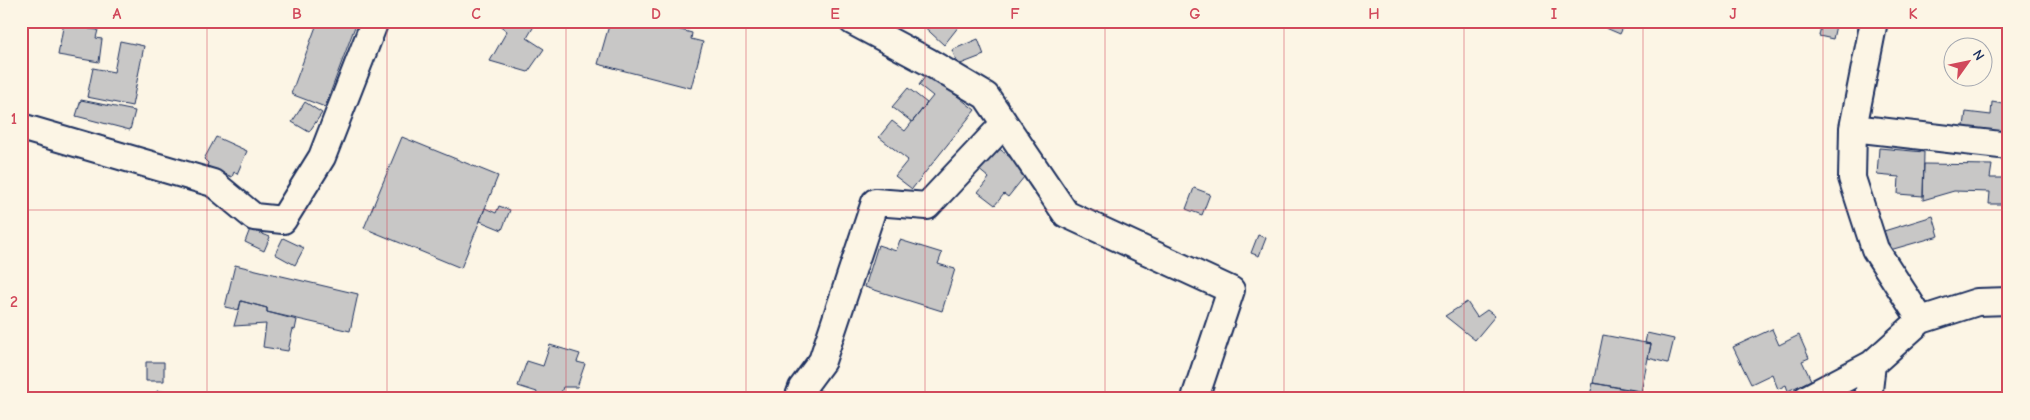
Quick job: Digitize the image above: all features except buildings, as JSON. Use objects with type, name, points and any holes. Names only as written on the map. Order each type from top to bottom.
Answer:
[{"type":"street","points":[[21,127],[213,184],[254,217],[283,220],[322,157],[375,21]]},
{"type":"street","points":[[852,21],[927,61],[986,96],[1066,214],[1231,290],[1196,395]]},
{"type":"street","points":[[1874,21],[1854,128],[1852,178],[1875,249],[1921,320]]},
{"type":"street","points":[[798,399],[802,388],[822,361],[875,202],[927,206],[1004,124]]},
{"type":"street","points":[[1854,128],[2009,146]]},
{"type":"street","points":[[1806,399],[1872,364],[1921,320],[1977,302],[2009,301]]},
{"type":"street","points":[[1868,399],[1872,364]]}]
